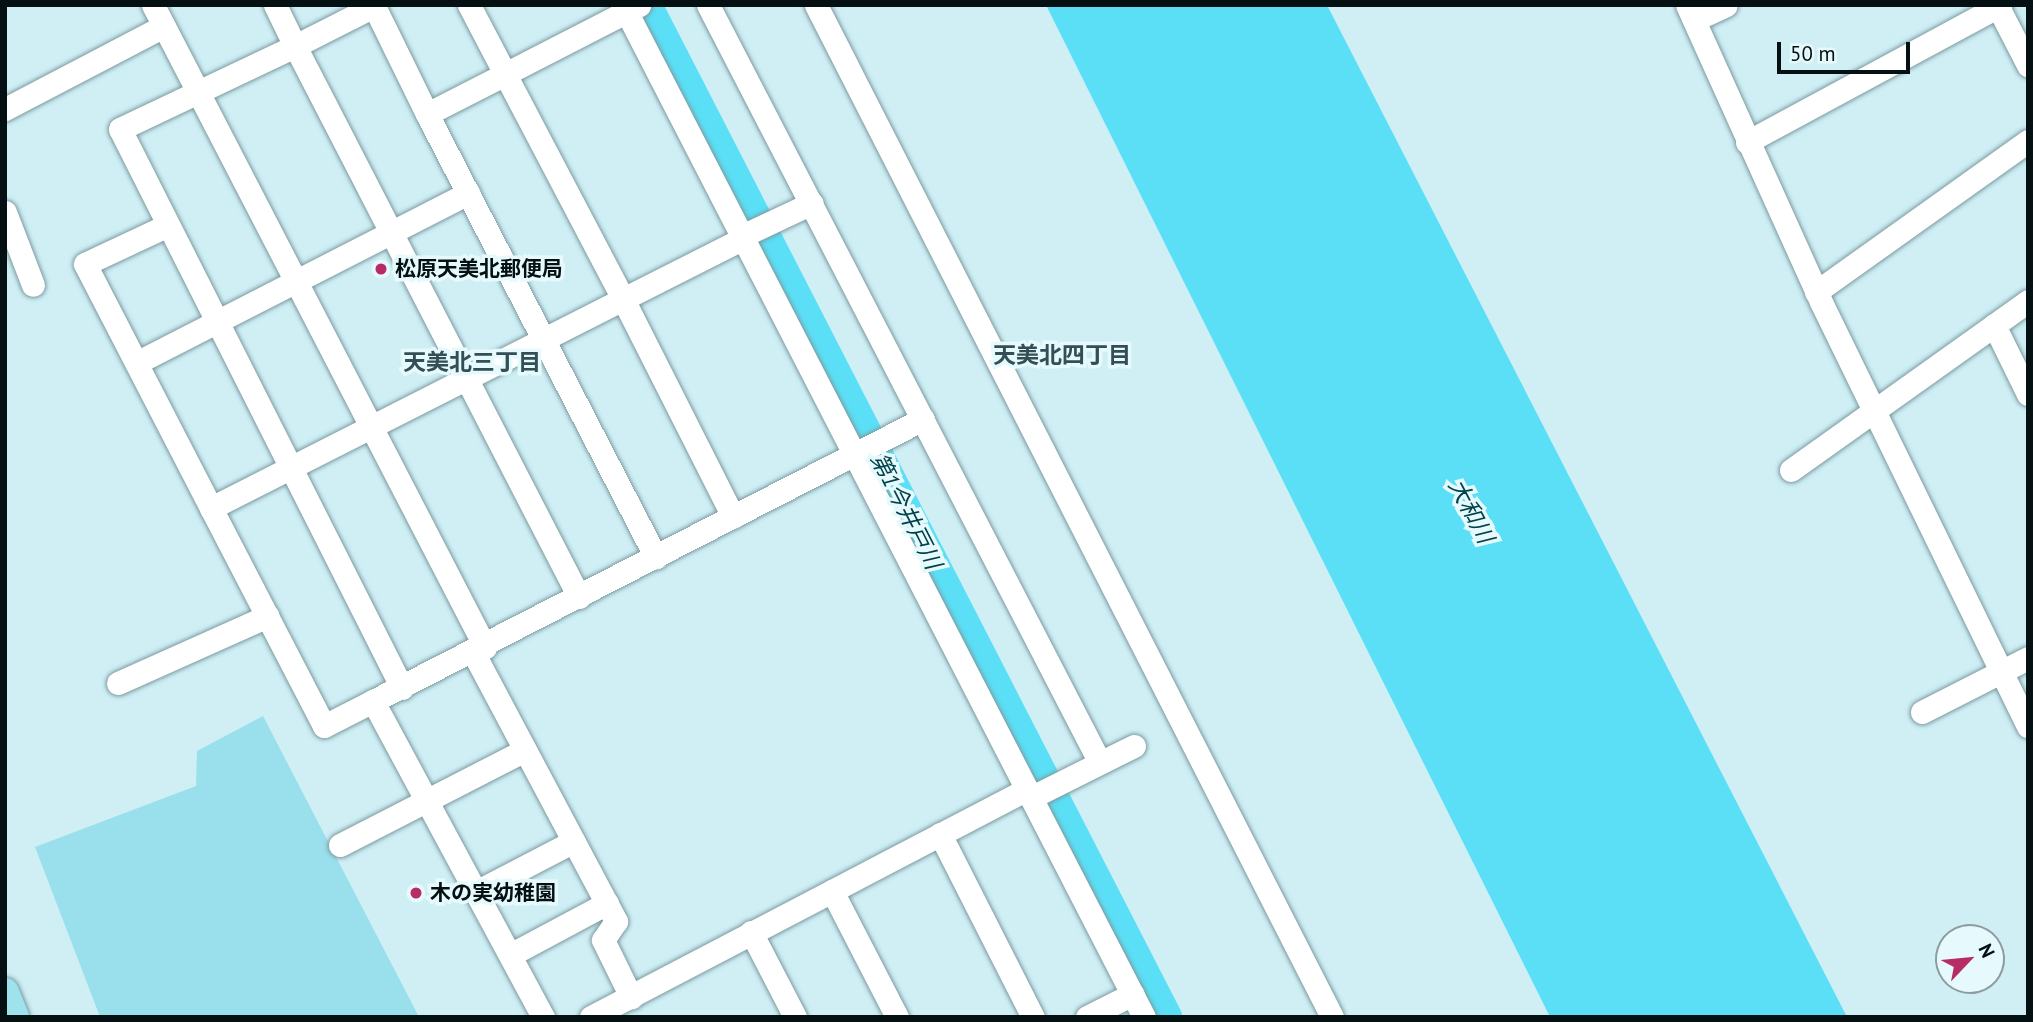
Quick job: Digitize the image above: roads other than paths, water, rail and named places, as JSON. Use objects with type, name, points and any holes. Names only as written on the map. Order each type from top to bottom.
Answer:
[{"type":"main road","points":[[5,992],[15,1017]]},
{"type":"street","points":[[275,5],[579,597]]},
{"type":"street","points":[[470,5],[733,517]]},
{"type":"street","points":[[708,5],[1099,763]]},
{"type":"street","points":[[816,5],[1332,1017]]},
{"type":"street","points":[[1726,5],[1690,13],[1816,292],[2028,726]]},
{"type":"street","points":[[402,688],[166,226],[120,129],[373,6],[656,557]]},
{"type":"street","points":[[1747,142],[1998,6],[2028,65]]},
{"type":"street","points":[[427,114],[629,8],[743,236],[1144,1017]]},
{"type":"street","points":[[5,109],[161,12],[199,92],[370,424],[525,750],[616,921],[603,940],[631,997]]},
{"type":"street","points":[[1816,292],[2028,141]]},
{"type":"street","points":[[138,362],[468,193]]},
{"type":"street","points":[[211,508],[370,424],[812,204]]},
{"type":"street","points":[[5,212],[33,285]]},
{"type":"street","points":[[166,226],[86,264],[324,726],[922,420]]},
{"type":"street","points":[[1791,470],[2028,301]]},
{"type":"street","points":[[1994,325],[2028,394]]},
{"type":"street","points":[[118,683],[268,616]]},
{"type":"street","points":[[1922,712],[2028,658]]},
{"type":"street","points":[[373,701],[543,1017]]},
{"type":"street","points":[[591,1017],[940,834],[1134,746]]},
{"type":"street","points":[[340,845],[525,750]]},
{"type":"street","points":[[940,834],[1033,1017]]},
{"type":"street","points":[[476,892],[574,841]]},
{"type":"street","points":[[832,891],[897,1017]]},
{"type":"street","points":[[510,955],[607,903]]},
{"type":"street","points":[[751,932],[795,1017]]},
{"type":"street","points":[[1087,1017],[1133,994]]},
{"type":"water","name":"大和川","points":[[1046,5],[1327,5],[1847,1017],[1550,1017]]},
{"type":"waterway","name":"第1今井戸川","points":[[646,5],[1166,1017]]},
{"type":"place","name":"松原天美北郵便局","points":[[381,269]]},
{"type":"place","name":"木の実幼稚園","points":[[416,893]]},
{"type":"district","name":"天美北四丁目","points":[[1062,355]]},
{"type":"district","name":"天美北三丁目","points":[[472,362]]}]
